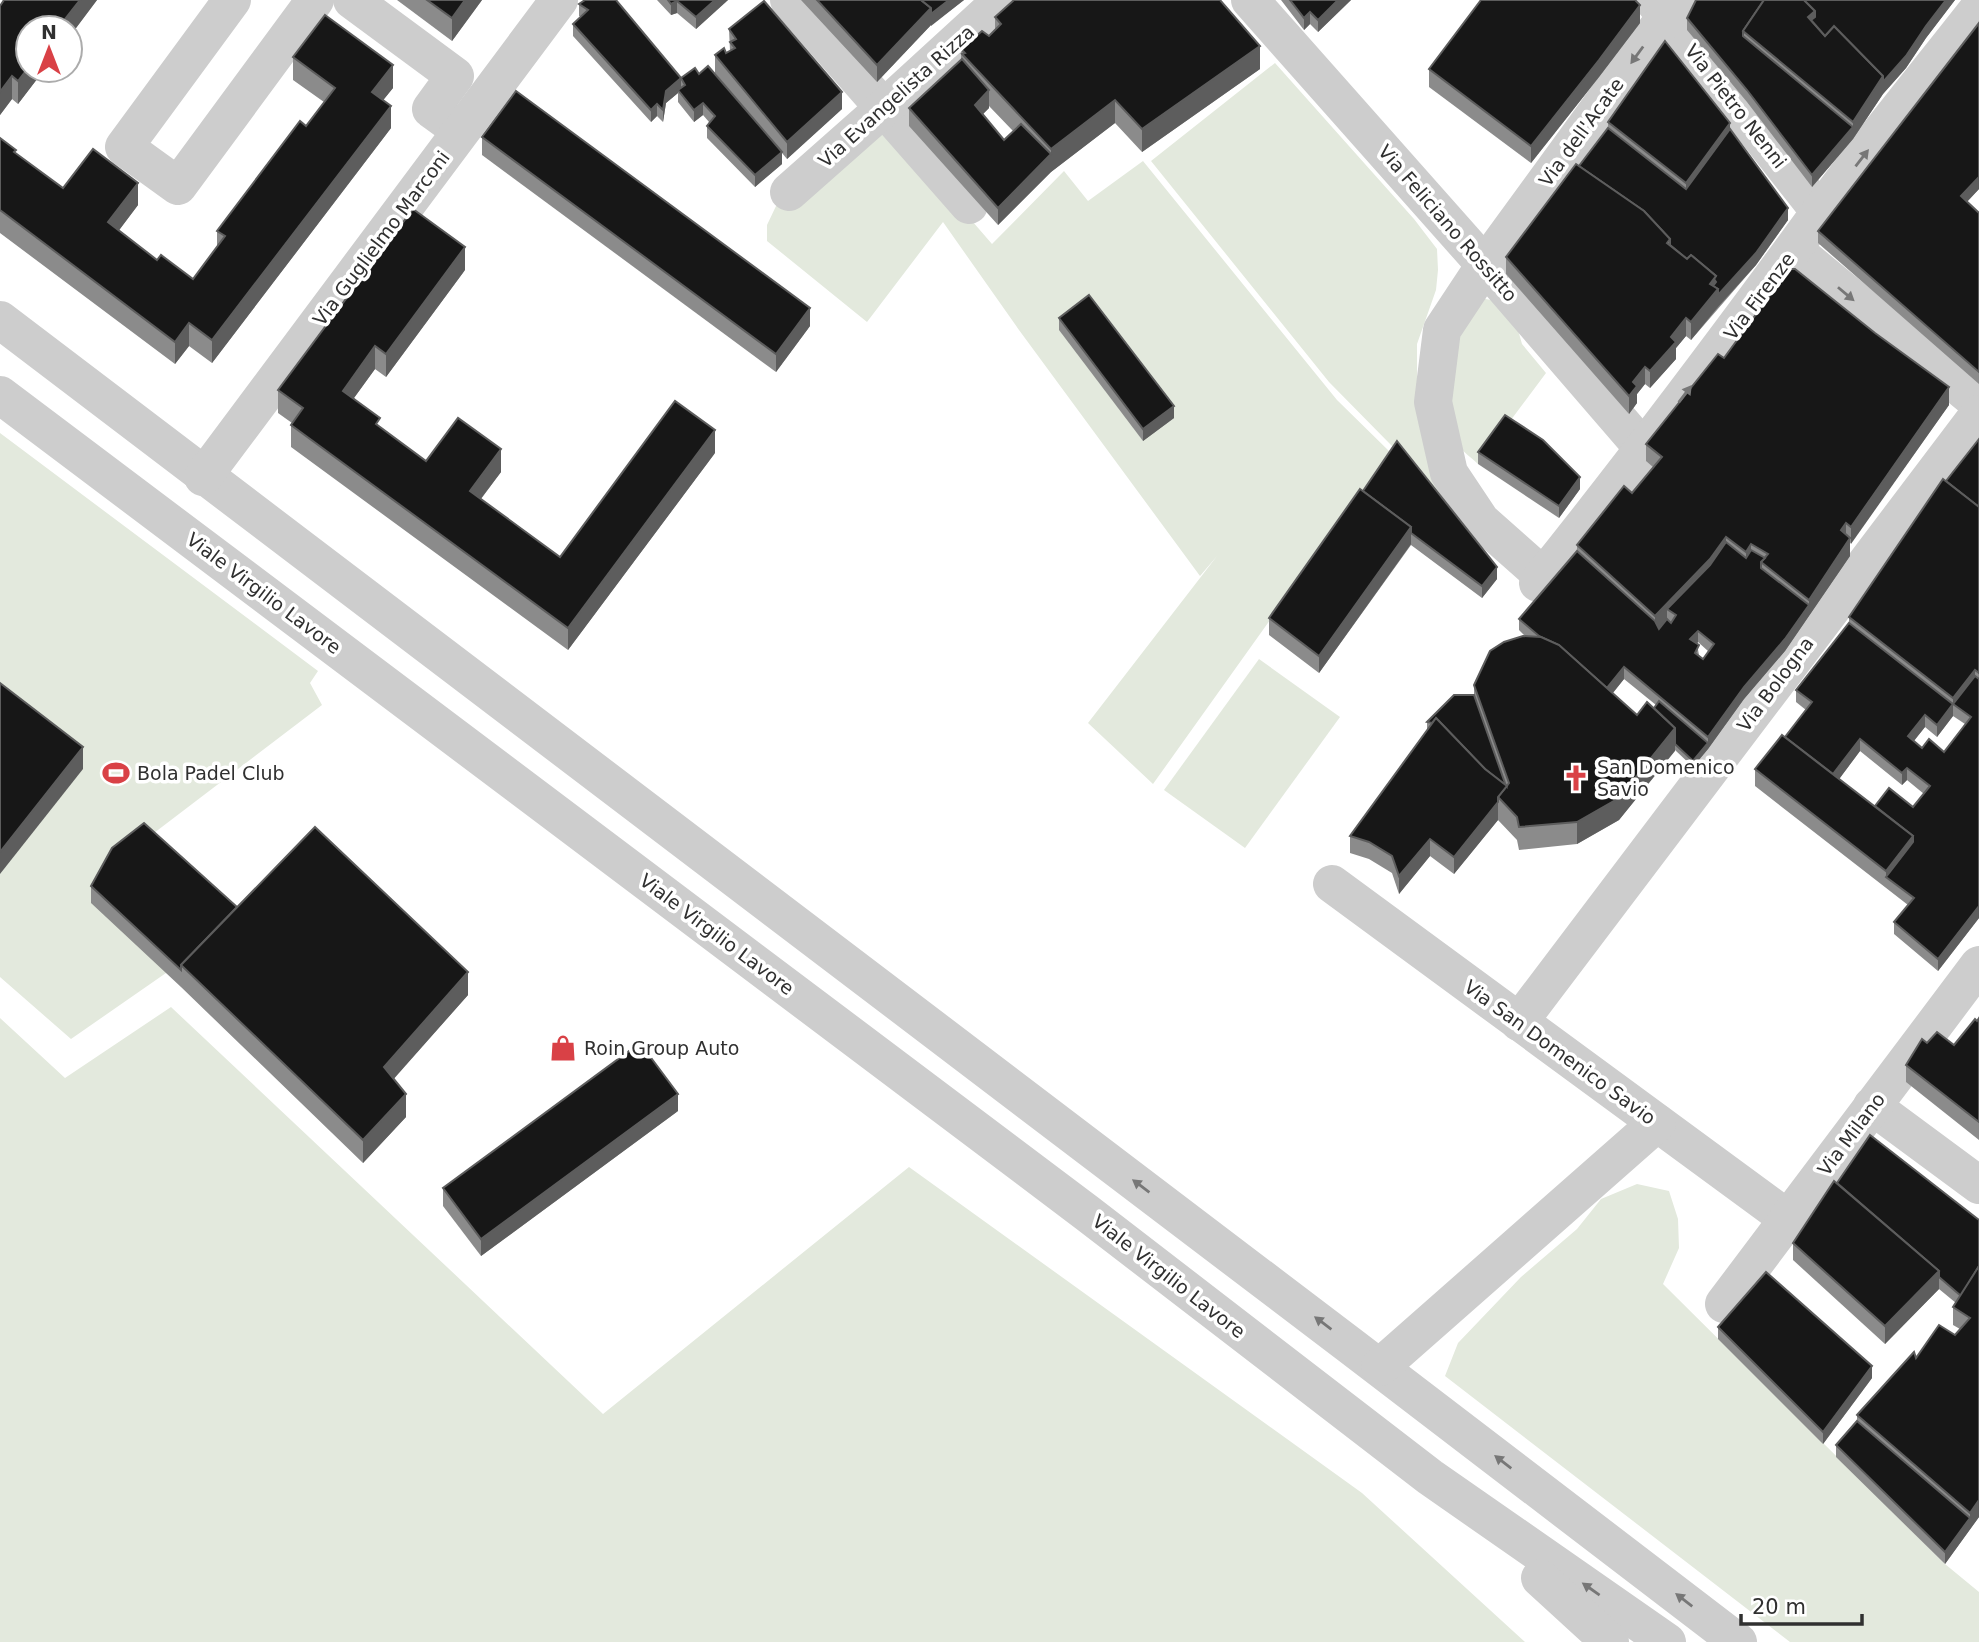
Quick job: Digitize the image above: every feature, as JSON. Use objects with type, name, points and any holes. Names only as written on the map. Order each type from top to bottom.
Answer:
[{"type":"street","points":[[232,0],[124,146],[178,186],[315,0]]},
{"type":"street","points":[[352,0],[456,76],[431,109],[460,130]]},
{"type":"street","name":"Via Guglielmo Marconi","points":[[203,477],[559,0]]},
{"type":"street","points":[[789,0],[970,205]]},
{"type":"street","name":"Via Evangelista Rizza","points":[[789,192],[1002,0]]},
{"type":"street","name":"Via Feliciano Rossitto","points":[[1250,0],[1643,448]]},
{"type":"street","name":"Via dell'Acate","points":[[1540,580],[1481,522],[1448,473],[1433,402],[1442,330],[1665,6]]},
{"type":"street","name":"Via Pietro Nenni","points":[[1665,6],[1820,212]]},
{"type":"street","name":"Via Firenze","points":[[1540,580],[1979,8]]},
{"type":"street","points":[[1794,250],[1979,403]]},
{"type":"street","points":[[0,320],[203,477],[1380,1367],[1738,1642]]},
{"type":"street","name":"Viale Virgilio Lavore","points":[[0,395],[1087,1213],[1430,1477],[1667,1642]]},
{"type":"street","name":"Via Bologna","points":[[1519,1022],[1979,414]]},
{"type":"street","points":[[220,560],[255,516]]},
{"type":"street","name":"Via San Domenico Savio","points":[[1332,884],[1788,1219]]},
{"type":"street","name":"Via Milano","points":[[1724,1304],[1979,965]]},
{"type":"street","points":[[1872,1106],[1979,1185]]},
{"type":"street","points":[[1380,1367],[1657,1123]]},
{"type":"street","name":"Viale Virgilio Lavore","points":[[1430,1477],[1610,1642]]},
{"type":"shaded area","points":[[1275,63],[1414,219],[1437,249],[1436,290],[1417,344],[1417,396],[1459,521],[1391,445],[1329,382],[1151,161]]},
{"type":"shaded area","points":[[882,117],[992,244],[1064,171],[1088,201],[1143,161],[1337,400],[1390,452],[1153,784],[1088,723],[1217,556],[1200,576],[943,222],[867,322],[767,241],[767,225],[777,204]]},
{"type":"shaded area","points":[[1480,298],[1491,300],[1518,330],[1522,344],[1546,373],[1478,464],[1460,448],[1452,432],[1449,398],[1464,310]]},
{"type":"shaded area","name":"Bola Padel Club","points":[[0,433],[318,671],[310,683],[322,705],[112,865],[166,973],[71,1039],[0,977]]},
{"type":"shaded area","points":[[1259,659],[1340,717],[1245,848],[1164,790]]},
{"type":"shaded area","points":[[171,1007],[603,1414],[909,1167],[1362,1493],[1525,1642],[0,1642],[0,1018],[65,1078]]},
{"type":"shaded area","points":[[1637,1184],[1669,1191],[1678,1219],[1679,1248],[1663,1284],[1945,1564],[1979,1592],[1979,1642],[1790,1642],[1445,1376],[1458,1343],[1521,1277],[1577,1229],[1601,1199]]},
{"type":"building","points":[[4,0],[80,0],[69,14],[14,14],[14,78],[12,76],[0,92],[0,6]]},
{"type":"building","points":[[427,0],[465,0],[452,18]]},
{"type":"building","points":[[585,0],[616,0],[681,78],[666,91],[663,110],[657,104],[651,110],[573,24],[588,10],[579,4]]},
{"type":"building","points":[[668,0],[715,0],[696,17],[677,1],[671,4]]},
{"type":"building","points":[[817,0],[921,0],[931,8],[877,65]]},
{"type":"building","points":[[921,0],[949,0],[931,14],[931,8]]},
{"type":"building","points":[[1014,0],[1220,0],[1260,46],[1142,129],[1115,100],[1051,149],[962,54],[965,53],[961,49],[982,31],[989,36],[1001,24],[995,17]]},
{"type":"building","points":[[1290,0],[1338,0],[1318,20],[1310,12],[1304,18]]},
{"type":"building","points":[[1481,0],[1635,0],[1640,5],[1531,146],[1429,69]]},
{"type":"building","points":[[1696,0],[1764,0],[1743,31],[1743,36],[1853,127],[1812,175],[1687,18]]},
{"type":"building","points":[[1764,0],[1804,0],[1815,11],[1808,17],[1825,36],[1834,26],[1883,76],[1853,122],[1743,31]]},
{"type":"building","points":[[1804,0],[1946,0],[1906,56],[1883,82],[1883,76],[1834,26],[1825,36],[1811,20],[1815,17],[1815,11]]},
{"type":"building","points":[[764,1],[842,92],[787,142],[715,55],[724,48],[726,53],[735,48],[730,42],[736,39],[729,29]]},
{"type":"building","points":[[325,15],[393,65],[372,92],[391,106],[212,340],[189,323],[175,342],[0,210],[0,138],[16,150],[14,152],[63,188],[93,149],[138,183],[108,222],[157,260],[161,255],[193,279],[225,236],[217,231],[300,121],[306,126],[335,88],[293,57]]},
{"type":"building","points":[[1979,23],[1979,177],[1961,196],[1979,213],[1979,372],[1818,231]]},
{"type":"building","points":[[1665,41],[1730,123],[1686,183],[1608,122]]},
{"type":"building","points":[[962,59],[989,90],[975,105],[1004,140],[1021,124],[1051,154],[998,208],[909,108]]},
{"type":"building","points":[[708,66],[782,152],[755,175],[707,126],[715,116],[703,103],[694,110],[678,90],[685,85],[681,78],[695,68],[699,74]]},
{"type":"building","points":[[516,91],[810,308],[776,354],[482,137]]},
{"type":"building","points":[[1608,128],[1686,189],[1730,129],[1788,208],[1756,253],[1718,295],[1718,289],[1713,286],[1716,276],[1691,255],[1687,259],[1670,245],[1670,239],[1644,211],[1579,166]]},
{"type":"building","points":[[1576,164],[1644,211],[1670,239],[1667,243],[1687,259],[1691,255],[1716,276],[1710,284],[1718,289],[1691,322],[1686,318],[1671,337],[1676,342],[1650,371],[1645,367],[1633,382],[1637,386],[1629,396],[1506,257]]},
{"type":"building","points":[[413,209],[465,247],[386,354],[375,346],[343,391],[380,418],[376,424],[426,461],[458,418],[501,449],[470,491],[560,557],[675,401],[715,430],[568,628],[291,425],[303,408],[278,390]]},
{"type":"building","points":[[1789,269],[1795,269],[1875,333],[1949,387],[1851,527],[1846,523],[1841,530],[1850,538],[1809,600],[1761,562],[1768,554],[1751,544],[1746,552],[1726,537],[1710,559],[1655,616],[1577,545],[1624,486],[1632,493],[1662,457],[1646,444],[1718,354],[1724,358]]},
{"type":"building","points":[[1089,295],[1174,406],[1143,429],[1059,318]]},
{"type":"building","points":[[1505,415],[1543,440],[1580,477],[1559,506],[1478,452]]},
{"type":"building","points":[[1979,439],[1979,507],[1946,481]]},
{"type":"building","points":[[1397,441],[1497,567],[1482,586],[1411,533],[1411,527],[1363,491]]},
{"type":"building","points":[[1943,479],[1979,507],[1979,673],[1975,670],[1953,698],[1849,617]]},
{"type":"building","points":[[1360,489],[1411,527],[1319,656],[1269,618]]},
{"type":"building","points":[[1726,542],[1746,558],[1751,550],[1765,558],[1761,562],[1761,568],[1809,605],[1708,737],[1624,667],[1607,688],[1559,645],[1539,636],[1519,619],[1577,551],[1655,621],[1659,629],[1667,619],[1671,623],[1676,615],[1667,609],[1710,565]],"holes":[[[1698,631],[1714,644],[1703,659],[1695,653],[1699,645],[1690,639]]]},
{"type":"building","points":[[1849,623],[1953,704],[1975,676],[1979,679],[1979,906],[1938,959],[1894,922],[1914,898],[1886,877],[1913,842],[1913,836],[1875,806],[1889,788],[1913,807],[1930,786],[1907,768],[1902,773],[1860,739],[1833,774],[1785,737],[1812,702],[1796,690]],"holes":[[[1953,704],[1971,717],[1944,752],[1929,739],[1922,748],[1908,736],[1925,715],[1937,725]]]},
{"type":"building","name":"San Domenico Savio","points":[[1523,636],[1541,637],[1559,645],[1637,715],[1647,702],[1675,728],[1619,798],[1577,822],[1519,827],[1517,817],[1498,797],[1509,783],[1474,685],[1490,651],[1504,642]]},
{"type":"building","points":[[0,683],[83,747],[0,852]]},
{"type":"building","points":[[1454,695],[1474,695],[1506,786],[1485,769],[1436,718],[1432,723],[1427,722]]},
{"type":"building","points":[[1659,701],[1708,743],[1693,761],[1675,744],[1675,728],[1654,708]]},
{"type":"building","points":[[1436,718],[1485,769],[1507,786],[1498,797],[1498,802],[1454,857],[1430,839],[1399,876],[1392,856],[1369,842],[1350,836]]},
{"type":"building","points":[[1782,735],[1913,836],[1886,871],[1755,769]]},
{"type":"building","points":[[144,823],[237,907],[181,965],[181,970],[91,886],[112,848]]},
{"type":"building","points":[[315,827],[468,972],[384,1067],[406,1094],[363,1140],[181,965]]},
{"type":"building","points":[[1979,1018],[1979,1122],[1906,1065],[1922,1039],[1927,1043],[1937,1032],[1954,1045],[1975,1019],[1977,1021]]},
{"type":"building","points":[[640,1043],[678,1094],[481,1239],[443,1188]]},
{"type":"building","points":[[1870,1135],[1979,1220],[1979,1266],[1961,1296],[1939,1277],[1939,1271],[1837,1183]]},
{"type":"building","points":[[1834,1181],[1939,1271],[1885,1326],[1793,1243]]},
{"type":"building","points":[[1979,1266],[1979,1500],[1970,1513],[1857,1415],[1914,1352],[1916,1358],[1939,1325],[1955,1335],[1970,1318],[1953,1307]]},
{"type":"building","points":[[1766,1272],[1872,1366],[1823,1432],[1718,1327]]},
{"type":"building","points":[[1857,1421],[1970,1518],[1945,1552],[1836,1445]]},
{"type":"place","name":"Bola Padel Club","points":[[116,773]]},
{"type":"place","name":"San Domenico Savio","points":[[1576,778]]},
{"type":"place","name":"Roin Group Auto","points":[[563,1048]]}]
